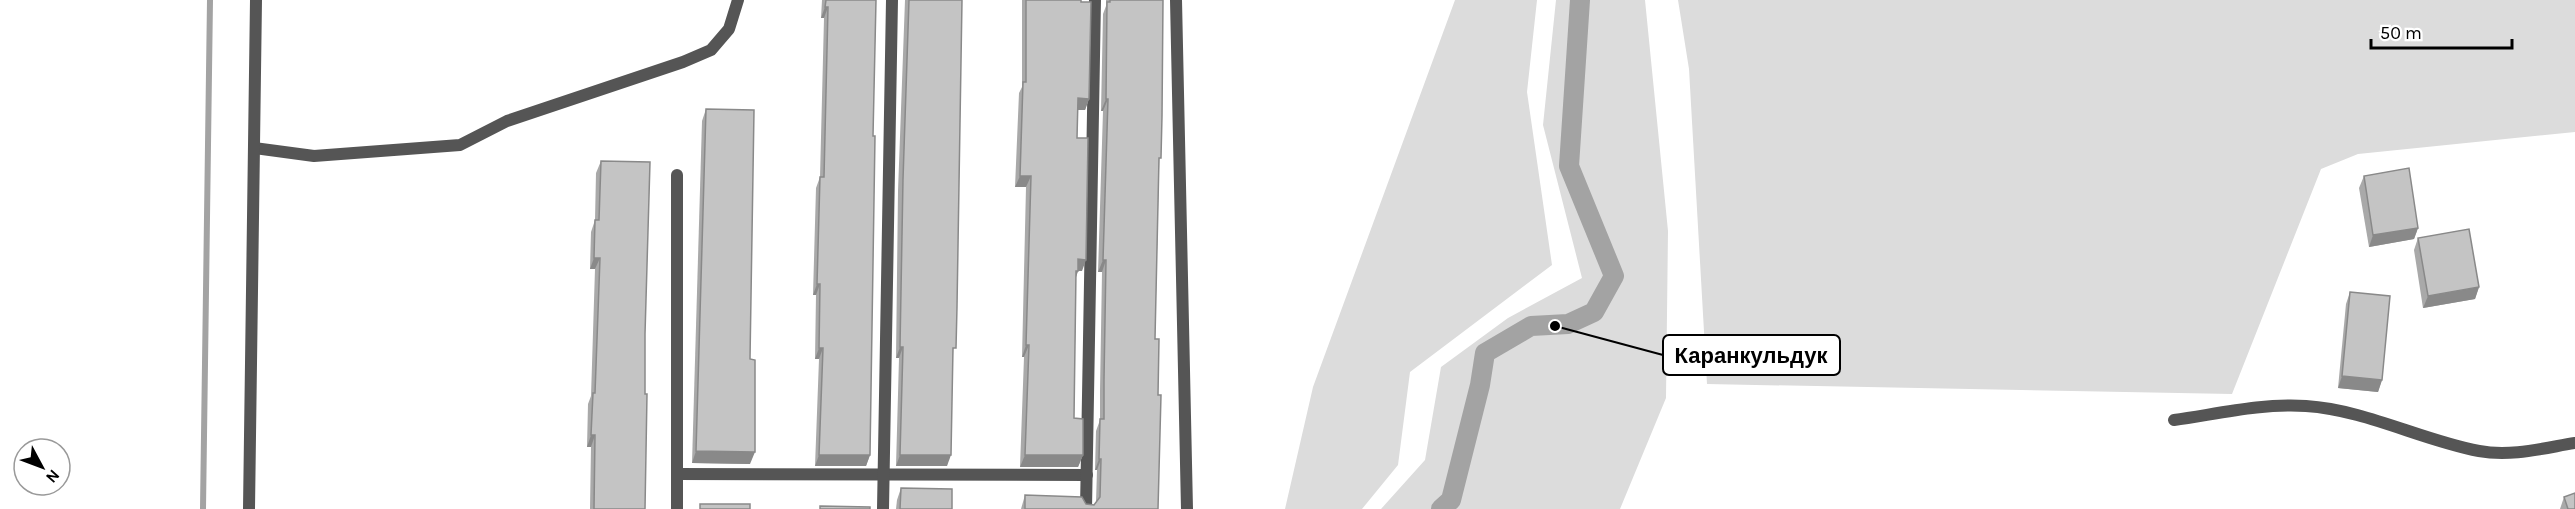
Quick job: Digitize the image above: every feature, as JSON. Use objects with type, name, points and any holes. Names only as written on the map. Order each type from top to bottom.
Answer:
[{"type":"street","points":[[249,509],[256,0]]},
{"type":"street","points":[[254,148],[314,156],[460,145],[507,121],[683,62],[711,50],[729,29],[738,0]]},
{"type":"street","points":[[883,509],[892,0]]},
{"type":"street","points":[[1086,509],[1095,0]]},
{"type":"street","points":[[1176,0],[1187,509]]},
{"type":"street","points":[[677,175],[677,509]]},
{"type":"street","points":[[2174,420],[2253,408],[2306,406],[2353,415],[2481,451],[2519,452],[2575,443]]},
{"type":"street","points":[[677,474],[1086,475]]},
{"type":"shaded area","points":[[1455,0],[1537,0],[1527,92],[1552,265],[1410,372],[1398,465],[1362,509],[1285,509],[1313,387]]},
{"type":"shaded area","points":[[1556,0],[1645,0],[1668,231],[1666,398],[1620,509],[1381,509],[1425,460],[1441,367],[1508,318],[1582,278],[1543,125]]},
{"type":"shaded area","points":[[1678,0],[2575,0],[2575,132],[2358,154],[2321,169],[2232,394],[1707,384],[1689,69]]},
{"type":"building","points":[[826,0],[876,0],[870,455],[819,455],[823,348],[819,348],[820,284],[817,284],[820,177],[824,177],[828,7],[825,7]]},
{"type":"building","points":[[909,0],[962,0],[957,307],[956,348],[953,348],[951,455],[900,455],[903,347],[900,347],[903,179]]},
{"type":"building","points":[[1026,0],[1091,2],[1089,99],[1078,98],[1077,138],[1088,138],[1086,260],[1078,259],[1078,271],[1076,271],[1074,418],[1083,419],[1083,455],[1025,455],[1031,176],[1020,176],[1023,82],[1026,82]]},
{"type":"building","points":[[1110,0],[1163,0],[1155,339],[1159,339],[1158,395],[1161,395],[1158,509],[1025,509],[1025,495],[1082,497],[1086,504],[1094,505],[1100,497],[1100,419],[1104,419],[1106,260],[1103,260],[1108,99],[1106,99],[1107,2]]},
{"type":"building","points":[[706,109],[754,110],[750,359],[755,360],[755,452],[696,451]]},
{"type":"building","points":[[601,161],[650,162],[645,334],[645,394],[647,394],[645,509],[594,509],[595,435],[591,435],[593,393],[595,393],[600,258],[594,258],[595,220],[599,220]]},
{"type":"building","points":[[2409,168],[2418,228],[2373,235],[2364,176]]},
{"type":"building","points":[[2469,229],[2479,287],[2428,296],[2418,238]]},
{"type":"building","points":[[2350,292],[2390,296],[2382,380],[2342,376]]},
{"type":"building","points":[[901,488],[952,489],[952,509],[900,509]]},
{"type":"building","points":[[2575,493],[2575,509],[2568,509],[2564,497]]},
{"type":"building","points":[[700,504],[750,504],[750,509],[700,509]]},
{"type":"building","points":[[820,506],[870,507],[870,509],[820,509]]},
{"type":"waterway","points":[[203,509],[210,0]]},
{"type":"waterway","points":[[1441,509],[1451,500],[1480,385],[1485,353],[1531,326],[1568,324],[1594,312],[1614,276],[1569,166],[1580,0]]},
{"type":"place","name":"Каранкульдук","points":[[1555,326]]}]
